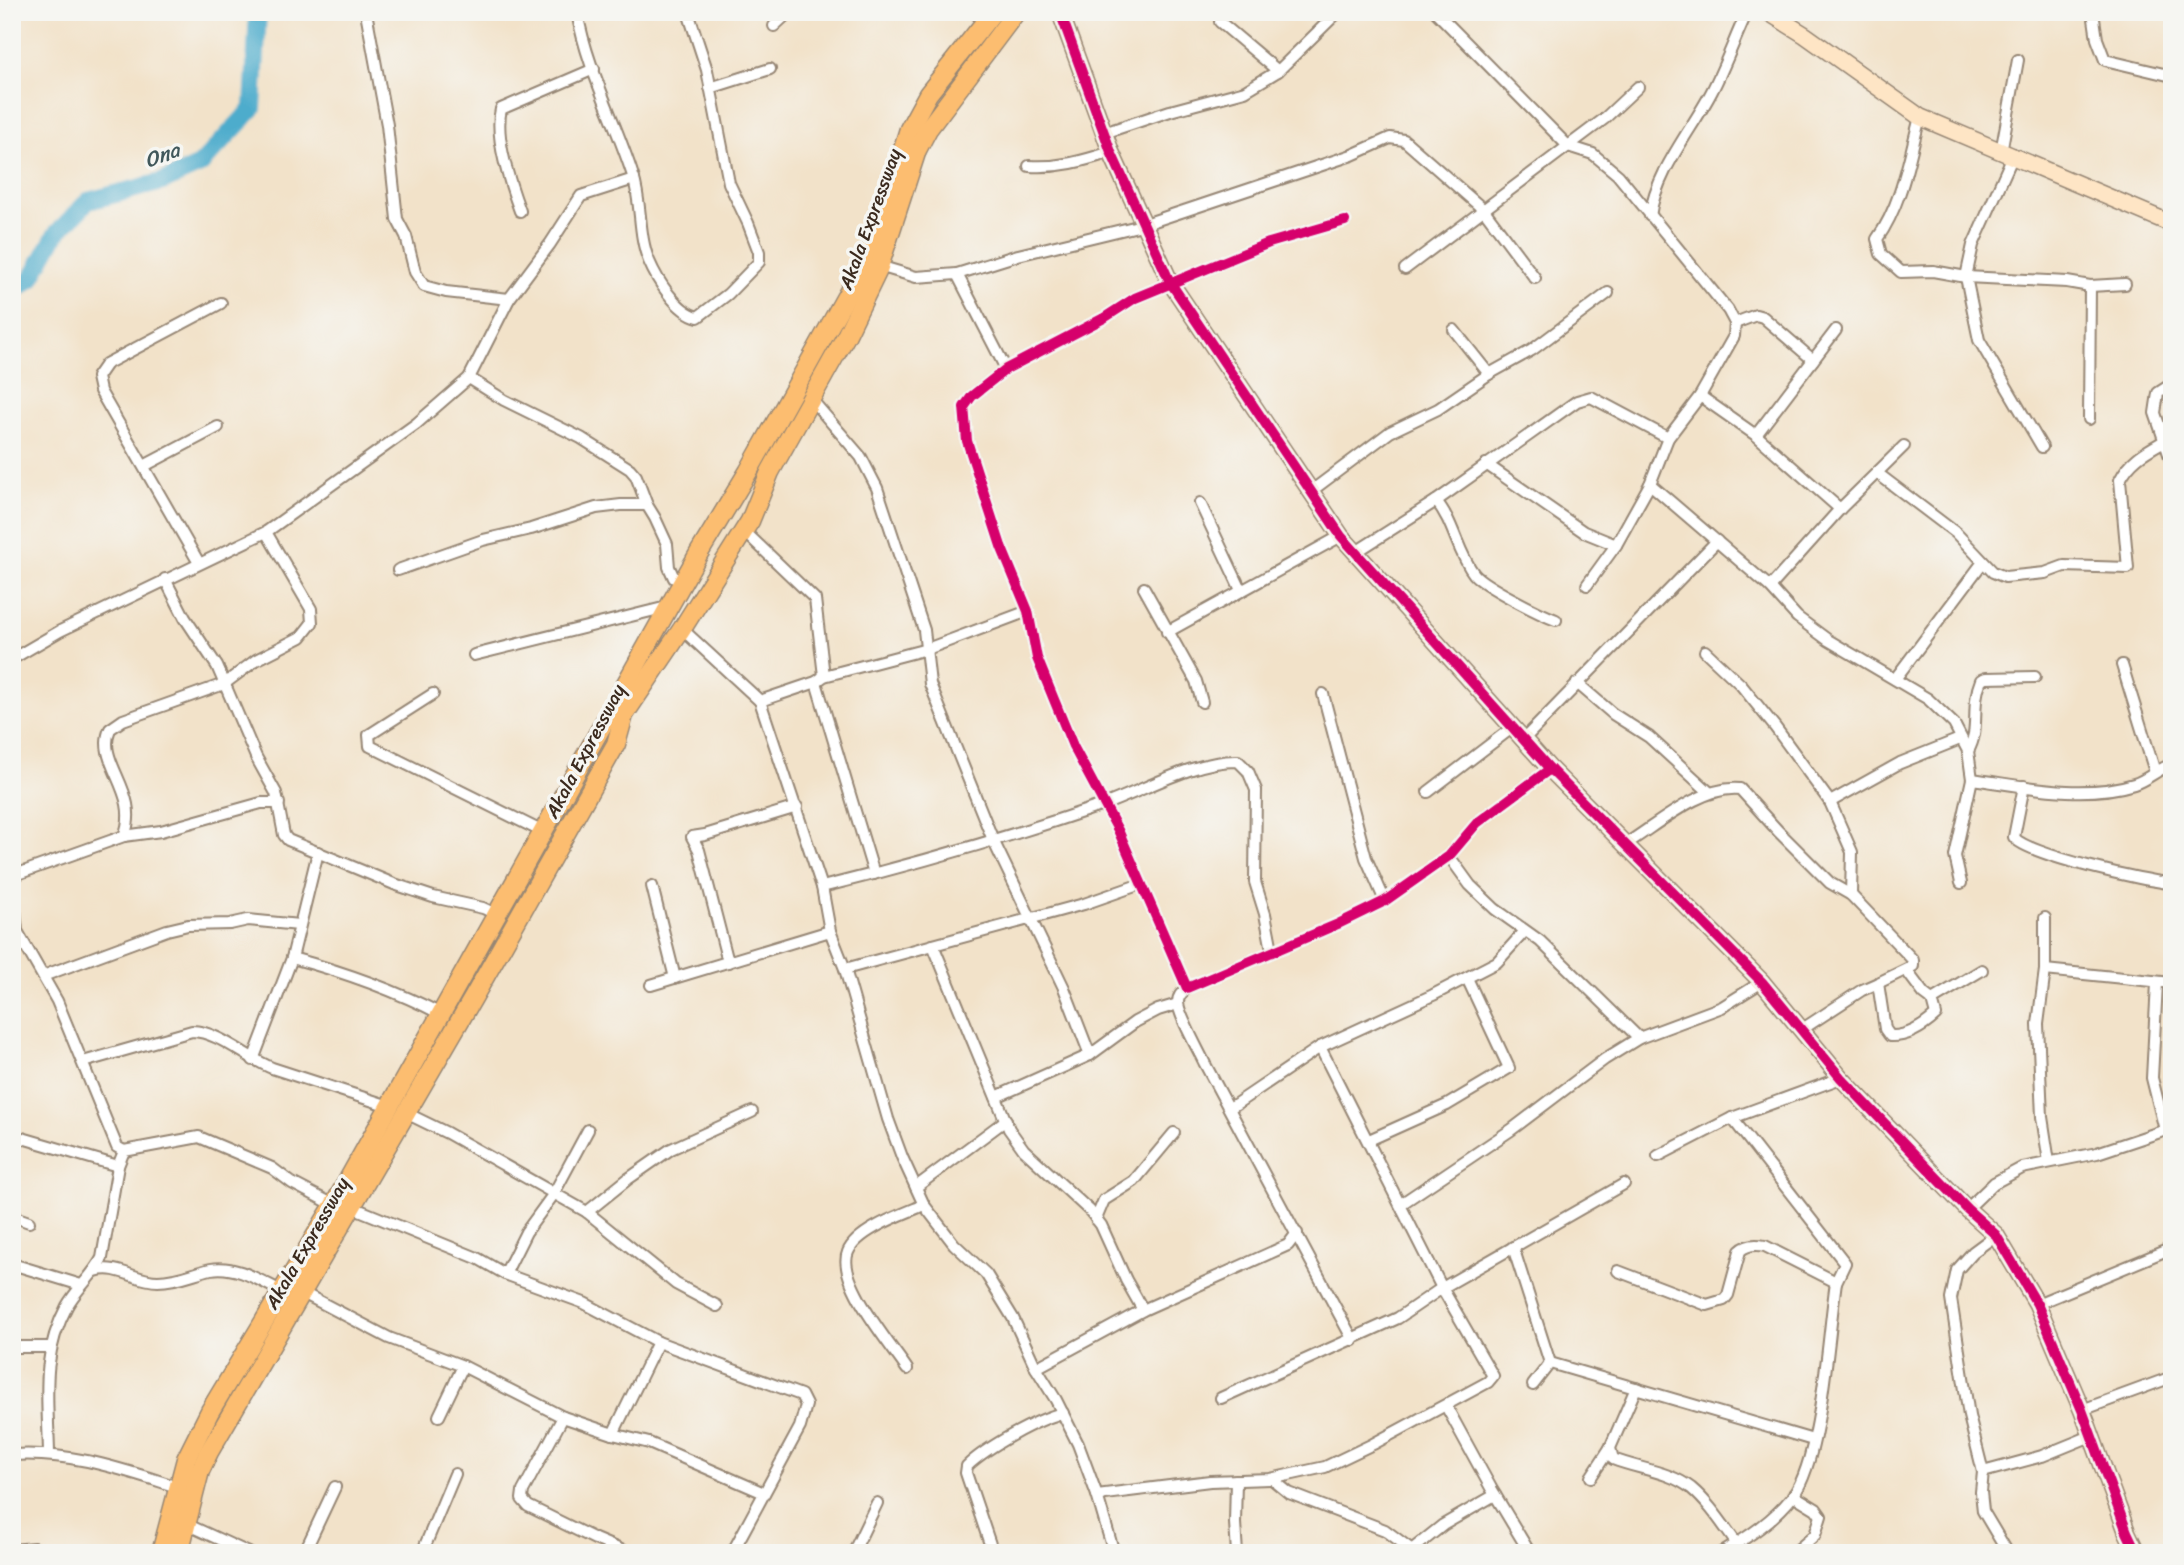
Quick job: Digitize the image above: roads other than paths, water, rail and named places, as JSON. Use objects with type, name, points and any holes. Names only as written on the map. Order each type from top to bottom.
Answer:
[{"type":"main road","name":"Akala Expressway","points":[[161,1553],[186,1460],[210,1411],[283,1292],[379,1160],[616,744],[624,715],[746,526],[770,472],[846,336],[879,266],[917,149],[928,129],[1016,12]]},
{"type":"main road","name":"Akala Expressway","points":[[179,1553],[200,1472],[209,1452],[303,1293],[343,1206],[364,1150],[858,275],[874,240],[909,129],[928,94],[984,16]]},
{"type":"main road","points":[[719,521],[746,526]]},
{"type":"main road","points":[[699,553],[720,568]]},
{"type":"main road","points":[[364,1150],[379,1160]]},
{"type":"street","points":[[366,12],[387,125],[397,219],[406,236],[415,272],[424,286],[446,292],[509,299]]},
{"type":"street","points":[[578,12],[594,69],[634,179],[648,259],[659,280],[675,299],[689,314],[698,317],[728,294],[759,262],[759,252],[729,183],[707,70],[688,12]]},
{"type":"street","points":[[774,26],[789,12]]},
{"type":"street","points":[[1080,12],[1061,16],[1111,152],[1142,225],[1170,282],[1310,492],[1341,536],[1550,769],[1762,982],[1841,1078],[1967,1209],[1996,1235],[2037,1304],[2082,1410],[2137,1553]]},
{"type":"street","points":[[1104,133],[1170,111],[1245,91],[1278,71],[1338,12]]},
{"type":"street","points":[[1436,12],[1568,146],[1592,155],[1618,176],[1728,310],[1735,323],[1734,336],[1700,396],[1668,438],[1650,484],[1616,545],[1587,585]]},
{"type":"street","points":[[1650,216],[1652,203],[1675,154],[1712,92],[1747,12]]},
{"type":"street","points":[[1768,12],[1805,35],[1920,117],[2172,224]]},
{"type":"street","points":[[2094,12],[2097,39],[2105,60],[2172,76]]},
{"type":"street","points":[[1220,22],[1278,71]]},
{"type":"street","points":[[2018,60],[2007,155],[1973,245],[1966,277],[1979,340],[2042,447]]},
{"type":"street","points":[[520,211],[498,122],[501,109],[594,69]]},
{"type":"street","points":[[710,88],[770,69]]},
{"type":"street","points":[[1405,269],[1604,119],[1638,87]]},
{"type":"street","points":[[1920,117],[1889,221],[1877,239],[1881,254],[1900,272],[1933,271],[1966,277],[2067,282],[2090,286],[2125,284]]},
{"type":"street","points":[[879,266],[916,277],[957,274],[1018,255],[1142,225],[1352,155],[1390,138],[1404,140],[1484,210],[1535,278]]},
{"type":"street","points":[[1030,166],[1051,167],[1075,163],[1111,152]]},
{"type":"street","points":[[12,659],[60,631],[266,531],[410,429],[470,378],[509,299],[581,196],[634,179]]},
{"type":"street","points":[[1187,988],[1118,830],[1073,746],[1037,658],[1028,611],[1000,546],[967,441],[964,407],[972,396],[1006,369],[1104,318],[1135,298],[1269,243],[1345,221]]},
{"type":"street","points":[[957,274],[1006,369]]},
{"type":"street","points":[[2089,419],[2090,286]]},
{"type":"street","points":[[1310,492],[1390,432],[1438,409],[1489,374],[1532,350],[1608,293]]},
{"type":"street","points":[[199,564],[97,384],[100,370],[106,364],[221,303]]},
{"type":"street","points":[[1735,323],[1756,315],[1763,317],[1813,360]]},
{"type":"street","points":[[1454,330],[1489,374]]},
{"type":"street","points":[[1756,435],[1836,330]]},
{"type":"street","points":[[470,378],[504,400],[581,438],[630,469],[667,544],[669,568],[674,578],[683,582]]},
{"type":"street","points":[[2172,384],[2158,393],[2155,413],[2172,463]]},
{"type":"street","points":[[1700,396],[1756,435],[1840,509]]},
{"type":"street","points":[[1356,552],[1436,500],[1577,401],[1591,397],[1668,438]]},
{"type":"street","points":[[811,398],[861,457],[877,488],[924,630],[930,684],[993,840],[1065,988],[1090,1055]]},
{"type":"street","points":[[144,467],[218,427]]},
{"type":"street","points":[[1877,473],[1956,533],[1993,572],[2005,577],[2045,573],[2064,566],[2128,568],[2120,480],[2132,462],[2166,440]]},
{"type":"street","points":[[1770,587],[1840,509],[1904,446]]},
{"type":"street","points":[[1486,464],[1584,533],[1616,545]]},
{"type":"street","points":[[1650,484],[1770,587],[1797,617],[1828,640],[1928,699],[1959,734],[1968,751],[1972,779],[1955,856],[1961,883]]},
{"type":"street","points":[[1436,500],[1448,514],[1475,575],[1536,612],[1556,620]]},
{"type":"street","points":[[1200,503],[1241,590]]},
{"type":"street","points":[[398,570],[483,540],[531,529],[596,508],[646,505]]},
{"type":"street","points":[[746,526],[815,599],[820,679],[874,874]]},
{"type":"street","points":[[124,836],[129,821],[128,806],[124,788],[106,748],[110,729],[122,720],[224,684],[256,660],[301,637],[312,623],[311,609],[266,531]]},
{"type":"street","points":[[1167,632],[1341,536]]},
{"type":"street","points":[[1428,792],[1518,733],[1577,683],[1717,541]]},
{"type":"street","points":[[1895,680],[1983,562]]},
{"type":"street","points":[[164,579],[185,618],[211,654],[279,803],[284,835],[288,840],[394,884],[433,897],[483,908],[496,915]]},
{"type":"street","points":[[1144,588],[1196,681],[1202,702]]},
{"type":"street","points":[[474,655],[671,606]]},
{"type":"street","points":[[760,701],[925,645],[940,644],[1028,611]]},
{"type":"street","points":[[682,629],[760,701],[822,887],[830,932],[845,969],[888,1119],[916,1187],[924,1205],[954,1244],[986,1274],[1013,1318],[1036,1368],[1063,1413],[1097,1495],[1114,1553]]},
{"type":"street","points":[[1705,651],[1741,685],[1830,803],[1852,852],[1851,895]]},
{"type":"street","points":[[2122,665],[2155,772]]},
{"type":"street","points":[[1968,751],[1974,741],[1975,698],[1981,680],[2035,677]]},
{"type":"street","points":[[1577,683],[1613,714],[1649,737],[1709,792]]},
{"type":"street","points":[[433,694],[369,735],[370,746],[543,832]]},
{"type":"street","points":[[1323,694],[1366,858],[1385,901]]},
{"type":"street","points":[[1830,803],[1900,763],[1959,734],[1974,718]]},
{"type":"street","points":[[822,887],[993,840],[1103,805],[1161,780],[1216,764],[1238,761],[1248,771],[1256,790],[1255,882],[1272,950]]},
{"type":"street","points":[[1972,779],[2050,790],[2097,790],[2134,784],[2172,764]]},
{"type":"street","points":[[1353,1340],[1205,1064],[1178,1004],[1179,997],[1187,988],[1338,924],[1385,901],[1449,856],[1476,823],[1550,769]]},
{"type":"street","points":[[2024,786],[2014,837],[2019,844],[2123,875],[2172,883]]},
{"type":"street","points":[[1626,844],[1709,792],[1740,789],[1830,883],[1851,895],[1913,960],[1913,966],[1862,990],[1801,1030]]},
{"type":"street","points":[[279,803],[261,803],[161,831],[124,836],[12,879],[17,931],[57,1001],[117,1147],[124,1151],[199,1137],[272,1168],[292,1183],[343,1206],[477,1258],[505,1274],[584,1303],[658,1342],[801,1395],[806,1405],[800,1427],[732,1553]]},
{"type":"street","points":[[728,962],[699,850],[692,836],[705,835],[797,807]]},
{"type":"street","points":[[253,1060],[292,958],[318,852]]},
{"type":"street","points":[[1449,856],[1470,886],[1524,932],[1541,941],[1639,1038]]},
{"type":"street","points":[[845,969],[1084,904],[1141,884]]},
{"type":"street","points":[[652,886],[675,978]]},
{"type":"street","points":[[2045,918],[2045,970],[2038,1024],[2042,1117],[2049,1162]]},
{"type":"street","points":[[43,976],[167,930],[188,925],[258,920],[299,925]]},
{"type":"street","points":[[650,985],[830,932]]},
{"type":"street","points":[[1230,1108],[1320,1046],[1497,962],[1524,932]]},
{"type":"street","points":[[933,945],[1006,1120],[1024,1150],[1096,1219],[1143,1310]]},
{"type":"street","points":[[292,958],[344,972],[414,1000],[441,1014]]},
{"type":"street","points":[[1878,983],[1885,1029],[1890,1035],[1902,1035],[1930,1021],[1936,1014],[1933,1000],[1924,994],[1906,970]]},
{"type":"street","points":[[1933,1000],[1982,970]]},
{"type":"street","points":[[2045,970],[2172,983]]},
{"type":"street","points":[[1369,1140],[1447,1105],[1509,1068],[1467,978]]},
{"type":"street","points":[[1401,1203],[1511,1130],[1605,1059],[1639,1038],[1722,1007],[1762,982]]},
{"type":"street","points":[[1967,1209],[1994,1183],[2022,1168],[2097,1153],[2168,1129],[2152,1078],[2157,983]]},
{"type":"street","points":[[996,1097],[1090,1055],[1135,1022],[1158,1010],[1178,1004]]},
{"type":"street","points":[[83,1062],[200,1031],[210,1034],[253,1060],[389,1106]]},
{"type":"street","points":[[1097,1495],[1163,1485],[1272,1479],[1325,1467],[1446,1406],[1488,1382],[1493,1376],[1443,1289],[1320,1046]]},
{"type":"street","points":[[1658,1156],[1732,1118],[1841,1078]]},
{"type":"street","points":[[587,1212],[671,1149],[752,1112]]},
{"type":"street","points":[[406,1113],[533,1180],[553,1195],[587,1212],[676,1284],[717,1306]]},
{"type":"street","points":[[1610,1448],[1613,1459],[1662,1474],[1691,1488],[1709,1507],[1729,1550],[1764,1525],[1793,1495],[1804,1479],[1819,1415],[1836,1282],[1845,1263],[1732,1118]]},
{"type":"street","points":[[916,1187],[1006,1120]]},
{"type":"street","points":[[505,1274],[532,1222],[553,1195],[588,1130]]},
{"type":"street","points":[[1096,1219],[1104,1200],[1134,1181],[1174,1133]]},
{"type":"street","points":[[12,1155],[15,1136],[118,1166]]},
{"type":"street","points":[[49,1453],[47,1364],[51,1347],[60,1320],[81,1285],[95,1271],[102,1258],[118,1166],[124,1151]]},
{"type":"street","points":[[1222,1398],[1353,1340],[1415,1308],[1513,1247],[1624,1184]]},
{"type":"street","points":[[907,1369],[853,1289],[845,1261],[848,1250],[881,1223],[924,1205]]},
{"type":"street","points":[[12,1216],[29,1222]]},
{"type":"street","points":[[1036,1368],[1143,1310],[1288,1245],[1297,1233]]},
{"type":"street","points":[[1996,1235],[1973,1252],[1957,1270],[1951,1299],[1969,1416],[1983,1472],[1983,1511],[2008,1553]]},
{"type":"street","points":[[1288,1245],[1307,1250]]},
{"type":"street","points":[[1618,1271],[1707,1305],[1724,1300],[1728,1295],[1740,1251],[1744,1247],[1757,1245],[1765,1246],[1836,1282]]},
{"type":"street","points":[[1513,1247],[1550,1363]]},
{"type":"street","points":[[2037,1304],[2172,1248]]},
{"type":"street","points":[[12,1264],[81,1285]]},
{"type":"street","points":[[95,1271],[107,1268],[156,1281],[183,1279],[216,1268],[239,1270],[283,1292]]},
{"type":"street","points":[[303,1293],[389,1338],[463,1366],[563,1417],[674,1452],[764,1493]]},
{"type":"street","points":[[613,1434],[658,1342]]},
{"type":"street","points":[[12,1347],[51,1347]]},
{"type":"street","points":[[1550,1363],[1813,1440]]},
{"type":"street","points":[[1533,1385],[1550,1363]]},
{"type":"street","points":[[439,1416],[463,1366]]},
{"type":"street","points":[[2082,1410],[2172,1377]]},
{"type":"street","points":[[1591,1477],[1610,1448],[1636,1388]]},
{"type":"street","points":[[1446,1406],[1530,1553]]},
{"type":"street","points":[[993,1553],[966,1473],[967,1466],[1026,1428],[1047,1417],[1063,1413]]},
{"type":"street","points":[[563,1417],[523,1491],[522,1499],[528,1506],[628,1553]]},
{"type":"street","points":[[1983,1472],[2042,1456],[2091,1436]]},
{"type":"street","points":[[12,1455],[49,1453],[101,1462],[178,1487]]},
{"type":"street","points":[[422,1553],[455,1474]]},
{"type":"street","points":[[1272,1479],[1289,1493],[1385,1530],[1412,1551],[1443,1525],[1495,1495]]},
{"type":"street","points":[[1236,1480],[1237,1553]]},
{"type":"street","points":[[304,1553],[335,1487]]},
{"type":"street","points":[[1793,1495],[1816,1509],[1821,1516],[1815,1535],[1794,1553]]},
{"type":"street","points":[[853,1553],[877,1503]]},
{"type":"street","points":[[186,1524],[249,1553]]},
{"type":"street","points":[[12,1549],[34,1548]]},
{"type":"waterway","name":"Ona","points":[[12,292],[31,279],[56,234],[88,201],[162,182],[200,165],[253,108],[258,12]]}]
